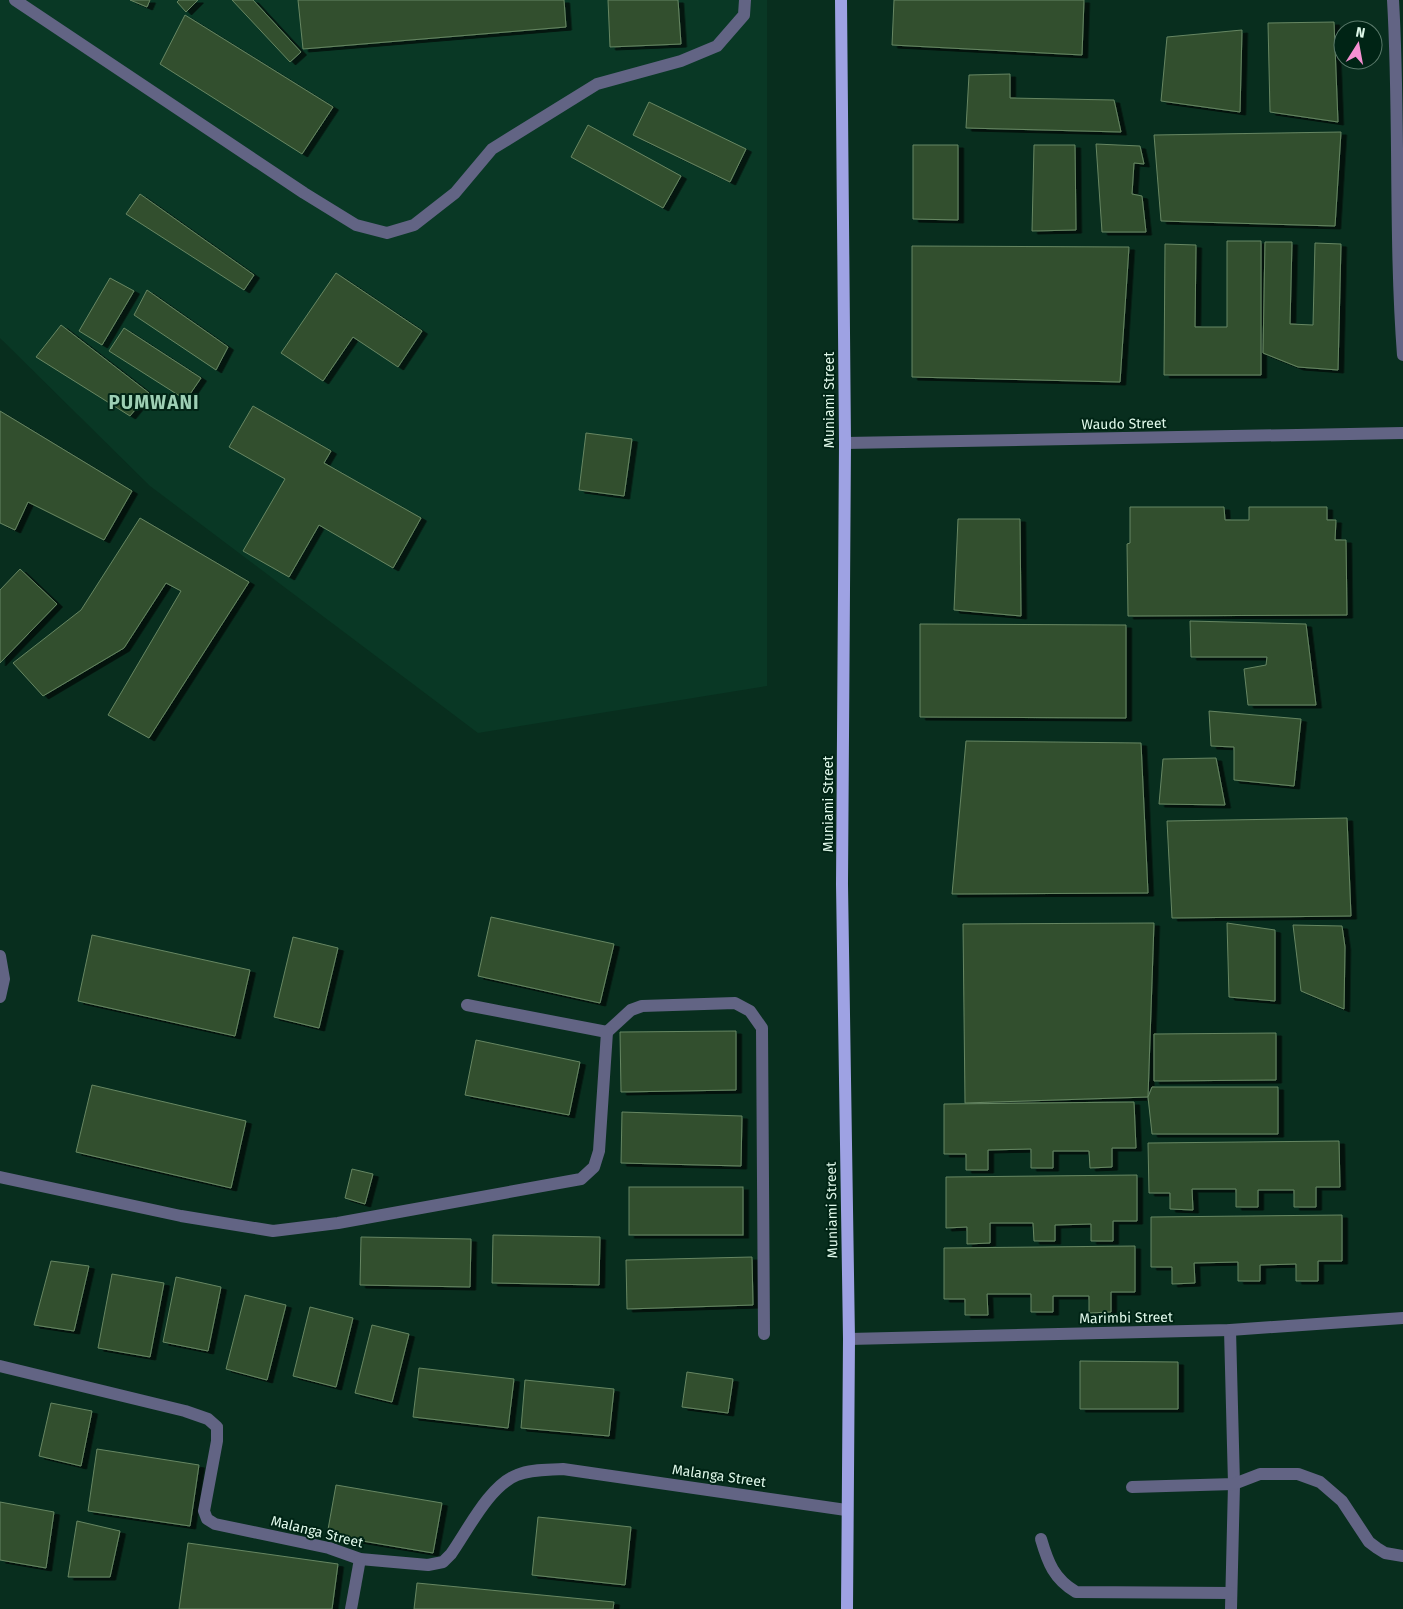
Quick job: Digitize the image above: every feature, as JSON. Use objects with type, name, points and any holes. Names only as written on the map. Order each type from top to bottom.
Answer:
[{"type":"main road","name":"Muniami Street","points":[[841,0],[845,443],[842,884],[849,1339],[846,1510],[847,1609]]},
{"type":"street","points":[[15,0],[319,202],[356,225],[387,233],[414,225],[455,193],[492,149],[597,84],[681,61],[717,46],[744,15],[745,0]]},
{"type":"street","points":[[1393,0],[1397,77],[1403,355]]},
{"type":"street","name":"Waudo Street","points":[[845,443],[1403,433]]},
{"type":"street","points":[[0,956],[4,980],[0,997]]},
{"type":"street","points":[[0,1177],[181,1216],[273,1231],[338,1223],[581,1179],[594,1166],[599,1151],[607,1032],[631,1010],[642,1006],[735,1003],[750,1011],[762,1028],[764,1334]]},
{"type":"street","points":[[467,1005],[607,1032]]},
{"type":"street","name":"Marimbi Street","points":[[849,1339],[1230,1330],[1403,1318]]},
{"type":"street","points":[[1230,1330],[1234,1484],[1231,1609]]},
{"type":"street","name":"Malanga Street","points":[[0,1366],[185,1411],[208,1419],[217,1426],[217,1441],[204,1511],[207,1519],[215,1524],[329,1548],[360,1560],[428,1565],[443,1562],[451,1554],[498,1486],[517,1475],[536,1470],[563,1469],[846,1510]]},
{"type":"street","points":[[1132,1487],[1234,1484],[1260,1474],[1298,1474],[1320,1482],[1342,1501],[1369,1542],[1385,1553],[1403,1556]]},
{"type":"street","points":[[1041,1539],[1048,1562],[1058,1579],[1076,1592],[1231,1593]]},
{"type":"street","points":[[351,1609],[360,1560]]},
{"type":"shaded area","points":[[0,0],[767,0],[767,686],[478,733],[150,486],[0,338]]},
{"type":"building","points":[[130,0],[150,0],[147,7]]},
{"type":"building","points":[[179,0],[198,0],[186,12],[177,2]]},
{"type":"building","points":[[232,0],[253,0],[301,52],[290,62]]},
{"type":"building","points":[[298,0],[564,0],[566,27],[303,49]]},
{"type":"building","points":[[608,0],[678,0],[681,44],[610,47]]},
{"type":"building","points":[[894,0],[1084,0],[1082,55],[892,45]]},
{"type":"building","points":[[185,15],[333,107],[302,154],[160,64]]},
{"type":"building","points":[[1333,22],[1333,70],[1336,70],[1338,122],[1270,112],[1268,23]]},
{"type":"building","points":[[1242,30],[1240,112],[1161,101],[1167,37]]},
{"type":"building","points":[[1010,74],[1010,98],[1114,100],[1121,132],[966,128],[969,75]]},
{"type":"building","points":[[649,102],[746,149],[730,182],[633,135]]},
{"type":"building","points":[[588,125],[681,176],[663,208],[571,157]]},
{"type":"building","points":[[1341,132],[1335,226],[1161,221],[1154,135]]},
{"type":"building","points":[[1096,144],[1140,146],[1144,164],[1134,163],[1132,194],[1142,196],[1146,232],[1102,232]]},
{"type":"building","points":[[913,145],[958,145],[958,220],[913,219]]},
{"type":"building","points":[[1034,145],[1075,145],[1076,230],[1032,231]]},
{"type":"building","points":[[140,194],[254,275],[244,290],[126,214]]},
{"type":"building","points":[[1227,241],[1261,241],[1261,375],[1164,375],[1165,244],[1196,245],[1195,327],[1227,327]]},
{"type":"building","points":[[1265,242],[1292,242],[1290,324],[1313,325],[1315,243],[1341,244],[1338,370],[1298,367],[1263,353]]},
{"type":"building","points":[[912,246],[1129,247],[1120,382],[912,377]]},
{"type":"building","points":[[336,273],[422,331],[398,367],[353,337],[323,381],[281,353]]},
{"type":"building","points":[[110,278],[134,291],[102,345],[79,331]]},
{"type":"building","points":[[147,290],[228,347],[216,370],[134,315]]},
{"type":"building","points":[[61,325],[149,393],[130,416],[36,357]]},
{"type":"building","points":[[124,328],[201,378],[186,400],[109,351]]},
{"type":"building","points":[[253,406],[331,451],[324,463],[421,518],[393,568],[319,525],[289,577],[243,551],[285,479],[229,447]]},
{"type":"building","points":[[0,411],[132,491],[104,540],[28,502],[15,530],[0,523]]},
{"type":"building","points":[[586,433],[632,439],[624,496],[579,490]]},
{"type":"building","points":[[1130,507],[1224,507],[1225,520],[1249,520],[1249,507],[1327,507],[1327,520],[1336,520],[1335,540],[1346,540],[1347,615],[1128,616],[1127,544],[1130,543]]},
{"type":"building","points":[[140,518],[249,582],[149,738],[108,715],[181,591],[166,583],[124,648],[43,696],[13,663],[81,610]]},
{"type":"building","points":[[958,519],[1020,519],[1021,616],[954,610]]},
{"type":"building","points":[[20,569],[57,604],[0,663],[0,590]]},
{"type":"building","points":[[1190,621],[1306,624],[1316,705],[1248,705],[1244,669],[1266,665],[1267,657],[1191,657]]},
{"type":"building","points":[[920,624],[1126,625],[1126,718],[920,717]]},
{"type":"building","points":[[1209,711],[1301,719],[1294,786],[1234,780],[1234,747],[1211,746]]},
{"type":"building","points":[[966,741],[1141,743],[1148,893],[952,894]]},
{"type":"building","points":[[1216,758],[1225,805],[1159,804],[1163,759]]},
{"type":"building","points":[[1347,818],[1351,916],[1172,918],[1167,821]]},
{"type":"building","points":[[491,917],[614,944],[600,1003],[478,976]]},
{"type":"building","points":[[1154,923],[1148,1097],[965,1103],[963,924]]},
{"type":"building","points":[[1227,923],[1275,930],[1275,1001],[1229,997]]},
{"type":"building","points":[[1293,925],[1342,926],[1345,947],[1344,1009],[1301,991]]},
{"type":"building","points":[[92,935],[250,970],[235,1036],[78,1001]]},
{"type":"building","points":[[293,937],[338,948],[319,1028],[274,1017]]},
{"type":"building","points":[[736,1031],[736,1090],[621,1092],[620,1032]]},
{"type":"building","points":[[1276,1033],[1276,1080],[1154,1081],[1154,1034]]},
{"type":"building","points":[[476,1040],[580,1062],[569,1115],[465,1095]]},
{"type":"building","points":[[92,1085],[246,1121],[231,1188],[76,1152]]},
{"type":"building","points":[[1152,1087],[1278,1087],[1278,1134],[1152,1134],[1148,1097]]},
{"type":"building","points":[[1134,1102],[1136,1148],[1112,1148],[1112,1167],[1090,1168],[1089,1151],[1053,1151],[1053,1168],[1031,1168],[1031,1149],[988,1150],[988,1170],[966,1170],[966,1154],[944,1154],[944,1104]]},
{"type":"building","points":[[622,1112],[742,1116],[741,1166],[621,1163]]},
{"type":"building","points":[[1339,1141],[1340,1187],[1316,1187],[1316,1207],[1294,1207],[1294,1190],[1258,1190],[1258,1207],[1236,1207],[1236,1189],[1192,1189],[1193,1210],[1170,1209],[1170,1193],[1149,1193],[1148,1143]]},
{"type":"building","points":[[352,1169],[373,1174],[365,1204],[345,1198]]},
{"type":"building","points":[[1137,1175],[1137,1221],[1113,1221],[1113,1241],[1091,1241],[1091,1224],[1055,1225],[1055,1241],[1034,1241],[1033,1223],[990,1223],[990,1243],[967,1244],[967,1227],[946,1228],[946,1177]]},
{"type":"building","points":[[629,1187],[743,1187],[743,1235],[629,1235]]},
{"type":"building","points":[[1342,1215],[1342,1261],[1318,1261],[1318,1281],[1296,1281],[1296,1264],[1260,1265],[1260,1281],[1238,1281],[1238,1262],[1194,1263],[1195,1283],[1172,1284],[1172,1267],[1151,1267],[1151,1217]]},
{"type":"building","points":[[493,1235],[600,1237],[599,1285],[492,1283]]},
{"type":"building","points":[[361,1237],[471,1239],[470,1287],[360,1285]]},
{"type":"building","points":[[1135,1246],[1135,1292],[1111,1292],[1111,1312],[1089,1313],[1089,1296],[1053,1296],[1053,1312],[1031,1312],[1031,1294],[987,1294],[988,1315],[965,1315],[965,1299],[944,1299],[944,1248]]},
{"type":"building","points":[[752,1257],[753,1305],[627,1309],[626,1260]]},
{"type":"building","points":[[51,1261],[89,1266],[74,1331],[34,1325]]},
{"type":"building","points":[[112,1274],[164,1283],[150,1357],[98,1348]]},
{"type":"building","points":[[176,1277],[221,1287],[208,1351],[163,1342]]},
{"type":"building","points":[[245,1295],[286,1305],[267,1380],[226,1369]]},
{"type":"building","points":[[310,1307],[353,1318],[336,1387],[293,1376]]},
{"type":"building","points":[[372,1325],[409,1334],[392,1402],[355,1393]]},
{"type":"building","points":[[1080,1361],[1178,1362],[1178,1409],[1080,1409]]},
{"type":"building","points":[[419,1368],[514,1379],[508,1428],[413,1417]]},
{"type":"building","points":[[687,1372],[733,1379],[728,1413],[682,1407]]},
{"type":"building","points":[[525,1380],[614,1389],[609,1436],[521,1428]]},
{"type":"building","points":[[51,1403],[92,1411],[81,1466],[39,1456]]},
{"type":"building","points":[[97,1449],[199,1465],[190,1526],[88,1511]]},
{"type":"building","points":[[336,1485],[442,1503],[433,1553],[327,1535]]},
{"type":"building","points":[[0,1502],[54,1512],[46,1568],[0,1560]]},
{"type":"building","points":[[538,1517],[631,1527],[625,1585],[532,1575]]},
{"type":"building","points":[[77,1521],[120,1531],[110,1577],[68,1577]]},
{"type":"building","points":[[188,1543],[338,1564],[332,1609],[179,1609]]},
{"type":"building","points":[[417,1583],[614,1602],[613,1609],[414,1609]]},
{"type":"district","name":"PUMWANI","points":[[154,402]]}]
